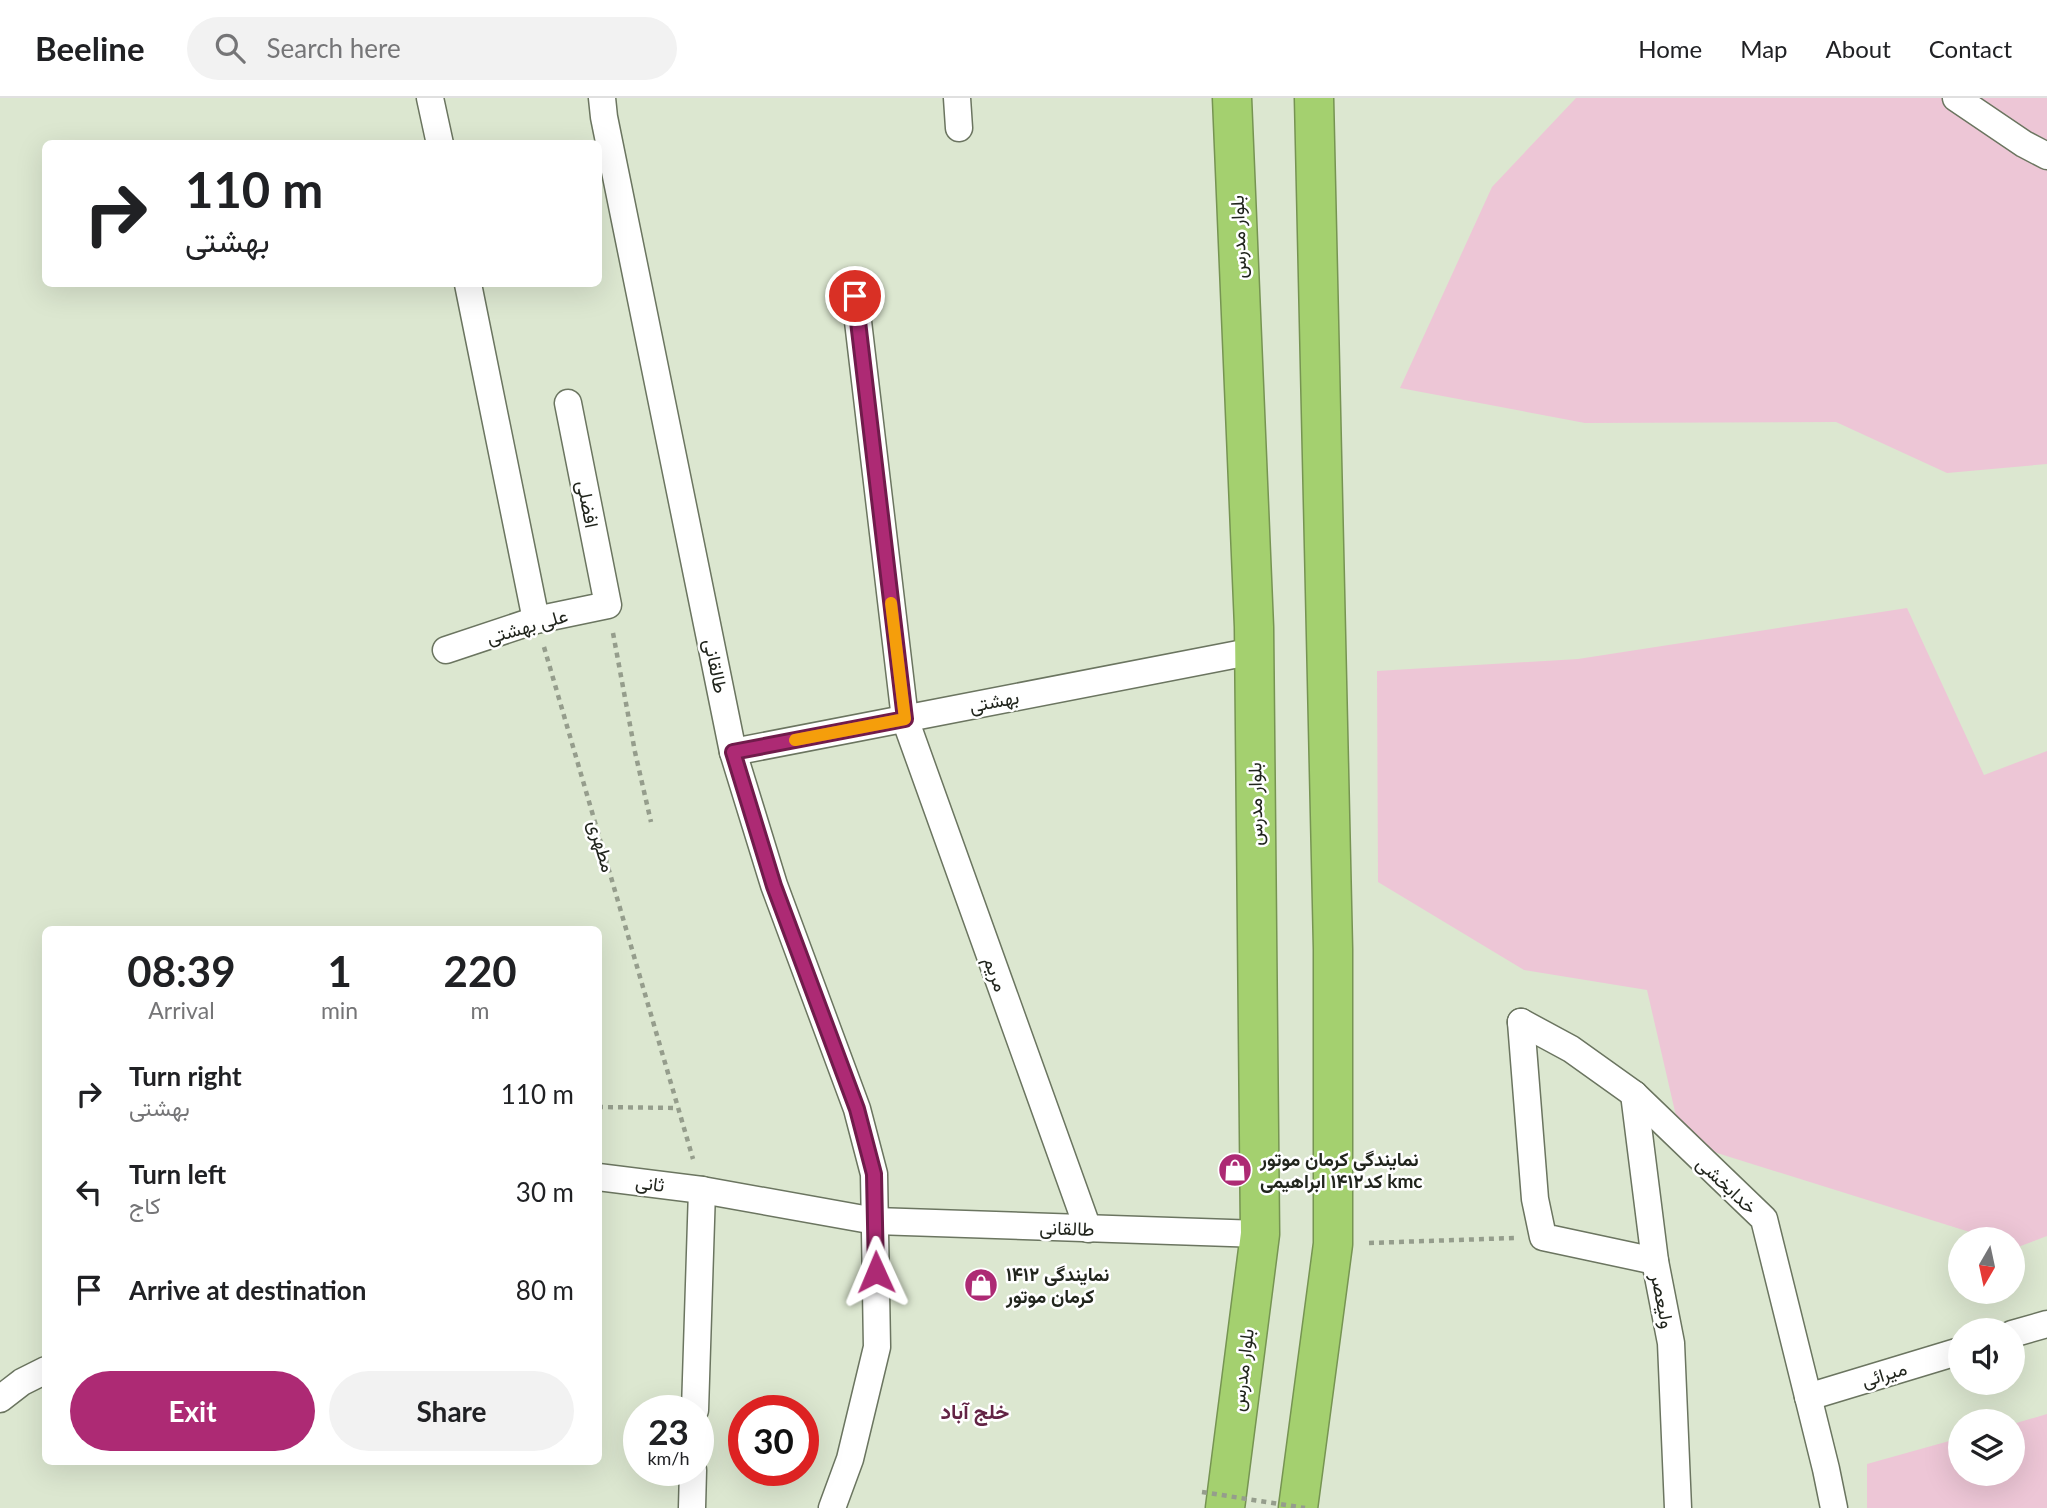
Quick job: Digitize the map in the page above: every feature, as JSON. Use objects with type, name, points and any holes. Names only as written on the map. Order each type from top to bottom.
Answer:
[{"type":"highway","name":"بلوار مدرس","points":[[1213,1500],[1260,1234],[1254,651],[1232,98]]},
{"type":"highway","points":[[1298,1508],[1333,1244],[1333,949],[1314,98]]},
{"type":"street","points":[[430,98],[438,140]]},
{"type":"street","name":"طالقانی","points":[[602,98],[733,752],[774,886],[857,1109],[874,1174],[877,1347],[850,1459],[832,1508]]},
{"type":"street","points":[[957,98],[959,128]]},
{"type":"street","points":[[1956,98],[2024,144],[2047,156]]},
{"type":"street","points":[[469,287],[537,620]]},
{"type":"street","name":"مریم","points":[[855,296],[905,719],[1088,1228]]},
{"type":"street","name":"افضلی","points":[[568,402],[608,605]]},
{"type":"street","name":"علی بهشتی","points":[[446,650],[537,620],[608,605]]},
{"type":"street","name":"بهشتی","points":[[733,752],[1254,651]]},
{"type":"street","name":"خدابخشی","points":[[1543,1237],[1535,1199],[1521,1022],[1571,1049],[1634,1094],[1764,1219],[1834,1508]]},
{"type":"street","name":"ولیعصر","points":[[1634,1094],[1655,1261],[1671,1343],[1678,1508]]},
{"type":"street","name":"ثانی","points":[[602,1178],[702,1190]]},
{"type":"street","points":[[695,1395],[702,1190]]},
{"type":"street","name":"طالقانی","points":[[702,1190],[874,1221],[1260,1234]]},
{"type":"street","points":[[1543,1237],[1655,1261]]},
{"type":"street","points":[[2025,1331],[2047,1324]]},
{"type":"street","name":"میرائی","points":[[1808,1397],[1948,1355]]},
{"type":"street","points":[[0,1399],[22,1382],[42,1372]]},
{"type":"street","points":[[692,1508],[693,1486]]},
{"type":"path","points":[[608,605],[651,822]]},
{"type":"path","name":"مطهری","points":[[537,620],[702,1190]]},
{"type":"path","points":[[602,1107],[678,1108]]},
{"type":"path","points":[[1333,1244],[1543,1237]]},
{"type":"path","points":[[1213,1500],[1305,1508]]},
{"type":"shaded area","points":[[1576,98],[2047,98],[2047,464],[1947,473],[1836,422],[1585,423],[1400,388],[1492,187]]},
{"type":"shaded area","points":[[1907,608],[1984,775],[2047,751],[2047,1236],[2025,1244],[2025,1227],[1954,1227],[1682,1142],[1647,990],[1524,970],[1378,882],[1377,671],[1578,659]]},
{"type":"shaded area","points":[[2047,1414],[2047,1508],[1867,1508],[1867,1464],[1948,1441],[1948,1486],[2025,1486],[2025,1420]]},
{"type":"slow traffic","points":[[795,740],[905,719],[891,603]]},
{"type":"place","name":"نمایندگی کرمان موتور کد۱۴۱۲ ابراهیمی kmc","points":[[1235,1170]]},
{"type":"place","name":"نمایندگی ۱۴۱۲ کرمان موتور","points":[[981,1285]]},
{"type":"district","name":"خلج آباد","points":[[975,1412]]},
{"type":"route","points":[[855,296],[905,719],[733,752],[774,886],[857,1109],[874,1174],[876,1272]]}]
